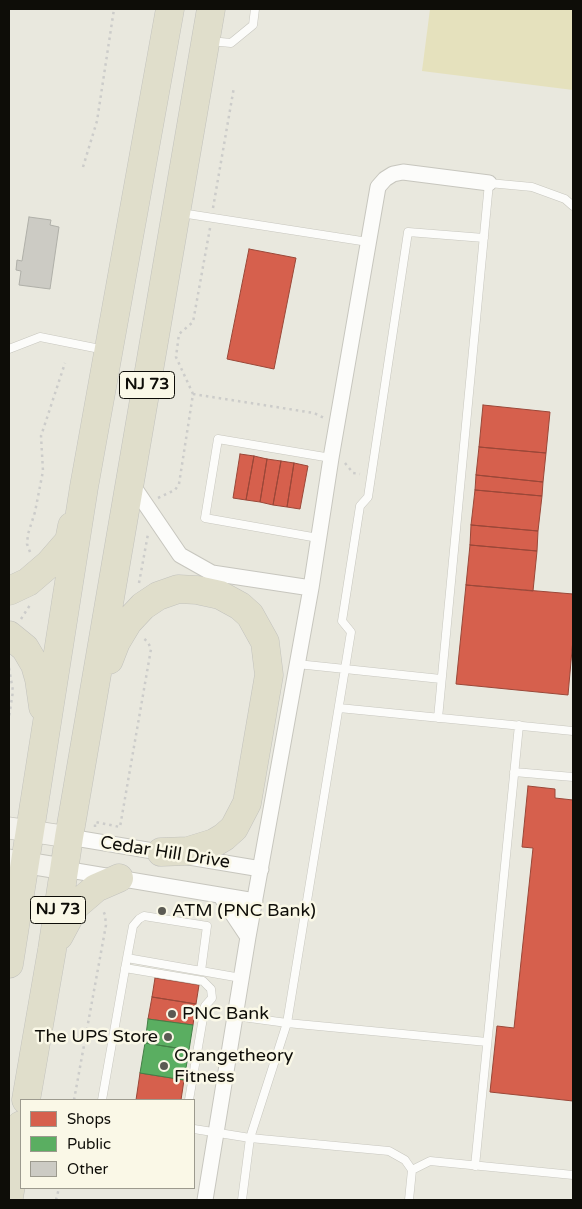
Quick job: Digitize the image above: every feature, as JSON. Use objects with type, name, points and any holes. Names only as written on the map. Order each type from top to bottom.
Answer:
[{"type":"highway","name":"NJ 73","points":[[9,964],[20,829],[40,767],[84,487],[170,9]]},
{"type":"highway","name":"NJ 73","points":[[26,1099],[92,701],[211,9]]},
{"type":"highway","points":[[9,591],[33,578],[49,564],[69,541],[79,497],[84,487]]},
{"type":"highway","points":[[92,701],[116,642],[128,622],[142,606],[158,596],[178,589],[197,590],[220,595],[240,606],[250,615],[265,642],[269,675],[247,803],[234,828],[224,837],[200,848],[188,851],[160,852]]},
{"type":"highway","points":[[9,635],[25,648],[35,665],[39,679],[43,704],[40,767]]},
{"type":"highway","points":[[52,950],[75,906],[96,888],[119,878]]},
{"type":"highway","points":[[9,1197],[20,1131]]},
{"type":"street","points":[[205,1200],[241,978],[318,538],[337,458],[338,420],[378,186],[393,174],[403,172],[489,184]]},
{"type":"street","points":[[130,482],[180,555],[212,573],[310,588]]},
{"type":"street","points":[[20,829],[69,837]]},
{"type":"street","name":"Cedar Hill Drive","points":[[69,837],[261,869]]},
{"type":"street","points":[[17,861],[64,869]]},
{"type":"street","name":"Cedar Hill Drive","points":[[64,869],[255,901]]},
{"type":"street","points":[[220,895],[248,937]]},
{"type":"lane","points":[[206,40],[231,43],[252,25],[255,9]]},
{"type":"lane","points":[[438,718],[489,184],[532,186],[566,199],[573,206]]},
{"type":"lane","points":[[176,212],[368,242]]},
{"type":"lane","points":[[242,1200],[250,1138],[287,1023],[351,632],[342,621],[360,506],[368,497],[372,476],[408,232],[484,238]]},
{"type":"lane","points":[[9,349],[40,336],[109,351]]},
{"type":"lane","points":[[318,538],[205,518],[218,439],[337,458]]},
{"type":"lane","points":[[297,664],[441,679]]},
{"type":"lane","points":[[339,708],[573,731]]},
{"type":"lane","points":[[475,1166],[519,726]]},
{"type":"lane","points":[[514,772],[573,777]]},
{"type":"lane","points":[[102,1099],[126,958],[133,926],[136,922],[144,916],[207,926],[201,971]]},
{"type":"lane","points":[[126,958],[241,978]]},
{"type":"lane","points":[[125,968],[202,981],[209,986],[212,995]]},
{"type":"lane","points":[[189,1099],[205,1006],[210,1002],[216,973]]},
{"type":"lane","points":[[235,1016],[287,1023],[487,1042]]},
{"type":"lane","points":[[195,1129],[250,1138],[389,1151],[405,1160],[412,1170],[409,1200]]},
{"type":"lane","points":[[412,1170],[430,1162],[573,1175]]},
{"type":"path","points":[[83,167],[97,121],[114,9]]},
{"type":"path","points":[[155,500],[175,490],[179,484],[193,394],[176,357],[180,334],[193,322],[234,87]]},
{"type":"path","points":[[34,558],[27,544],[43,471],[41,436],[65,363]]},
{"type":"path","points":[[193,394],[314,413],[324,418],[338,420]]},
{"type":"path","points":[[337,458],[353,473],[372,476]]},
{"type":"path","points":[[138,592],[149,527]]},
{"type":"path","points":[[95,827],[96,822],[120,827],[151,649],[148,642],[142,636]]},
{"type":"path","points":[[9,668],[14,691],[9,717]]},
{"type":"path","points":[[74,1099],[106,925],[106,915],[101,907]]},
{"type":"shaded area","points":[[430,9],[573,9],[573,90],[422,71]]},
{"type":"building: Shops","points":[[249,249],[296,258],[274,369],[227,359]]},
{"type":"building: Shops","points":[[483,405],[550,412],[546,453],[479,447]]},
{"type":"building: Shops","points":[[479,447],[546,453],[543,482],[476,475]]},
{"type":"building: Shops","points":[[240,454],[254,456],[246,500],[233,498]]},
{"type":"building: Shops","points":[[254,456],[267,459],[260,502],[246,500]]},
{"type":"building: Shops","points":[[267,459],[281,461],[273,505],[260,502]]},
{"type":"building: Shops","points":[[281,461],[294,463],[287,507],[273,505]]},
{"type":"building: Shops","points":[[294,463],[308,466],[300,509],[287,507]]},
{"type":"building: Shops","points":[[476,475],[543,482],[542,496],[475,490]]},
{"type":"building: Shops","points":[[475,490],[542,496],[538,531],[471,525]]},
{"type":"building: Shops","points":[[471,525],[538,531],[537,551],[470,545]]},
{"type":"building: Shops","points":[[470,545],[537,551],[533,591],[466,585]]},
{"type":"building: Shops","points":[[466,585],[573,594],[573,639],[568,695],[456,684]]},
{"type":"building: Shops","points":[[528,786],[555,789],[555,798],[573,800],[573,1101],[490,1092],[497,1026],[514,1028],[533,848],[522,847]]},
{"type":"building: Shops","points":[[155,978],[199,985],[196,1004],[152,997]]},
{"type":"building: Shops","name":"PNC Bank","points":[[152,997],[196,1004],[193,1025],[148,1019]]},
{"type":"building: Shops","points":[[140,1073],[184,1080],[181,1099],[136,1099]]},
{"type":"building: Public","name":"The UPS Store","points":[[148,1019],[193,1025],[189,1050],[145,1043]]},
{"type":"building: Public","name":"Orangetheory Fitness","points":[[145,1043],[189,1050],[184,1080],[140,1073]]},
{"type":"building: Other","points":[[29,217],[51,220],[50,225],[59,227],[50,289],[19,285],[21,271],[16,270],[17,260],[22,261]]},
{"type":"place","name":"ATM (PNC Bank)","points":[[162,911]]},
{"type":"place","name":"PNC Bank","points":[[172,1014]]},
{"type":"place","name":"The UPS Store","points":[[168,1037]]},
{"type":"place","name":"Orangetheory Fitness","points":[[164,1066]]}]
